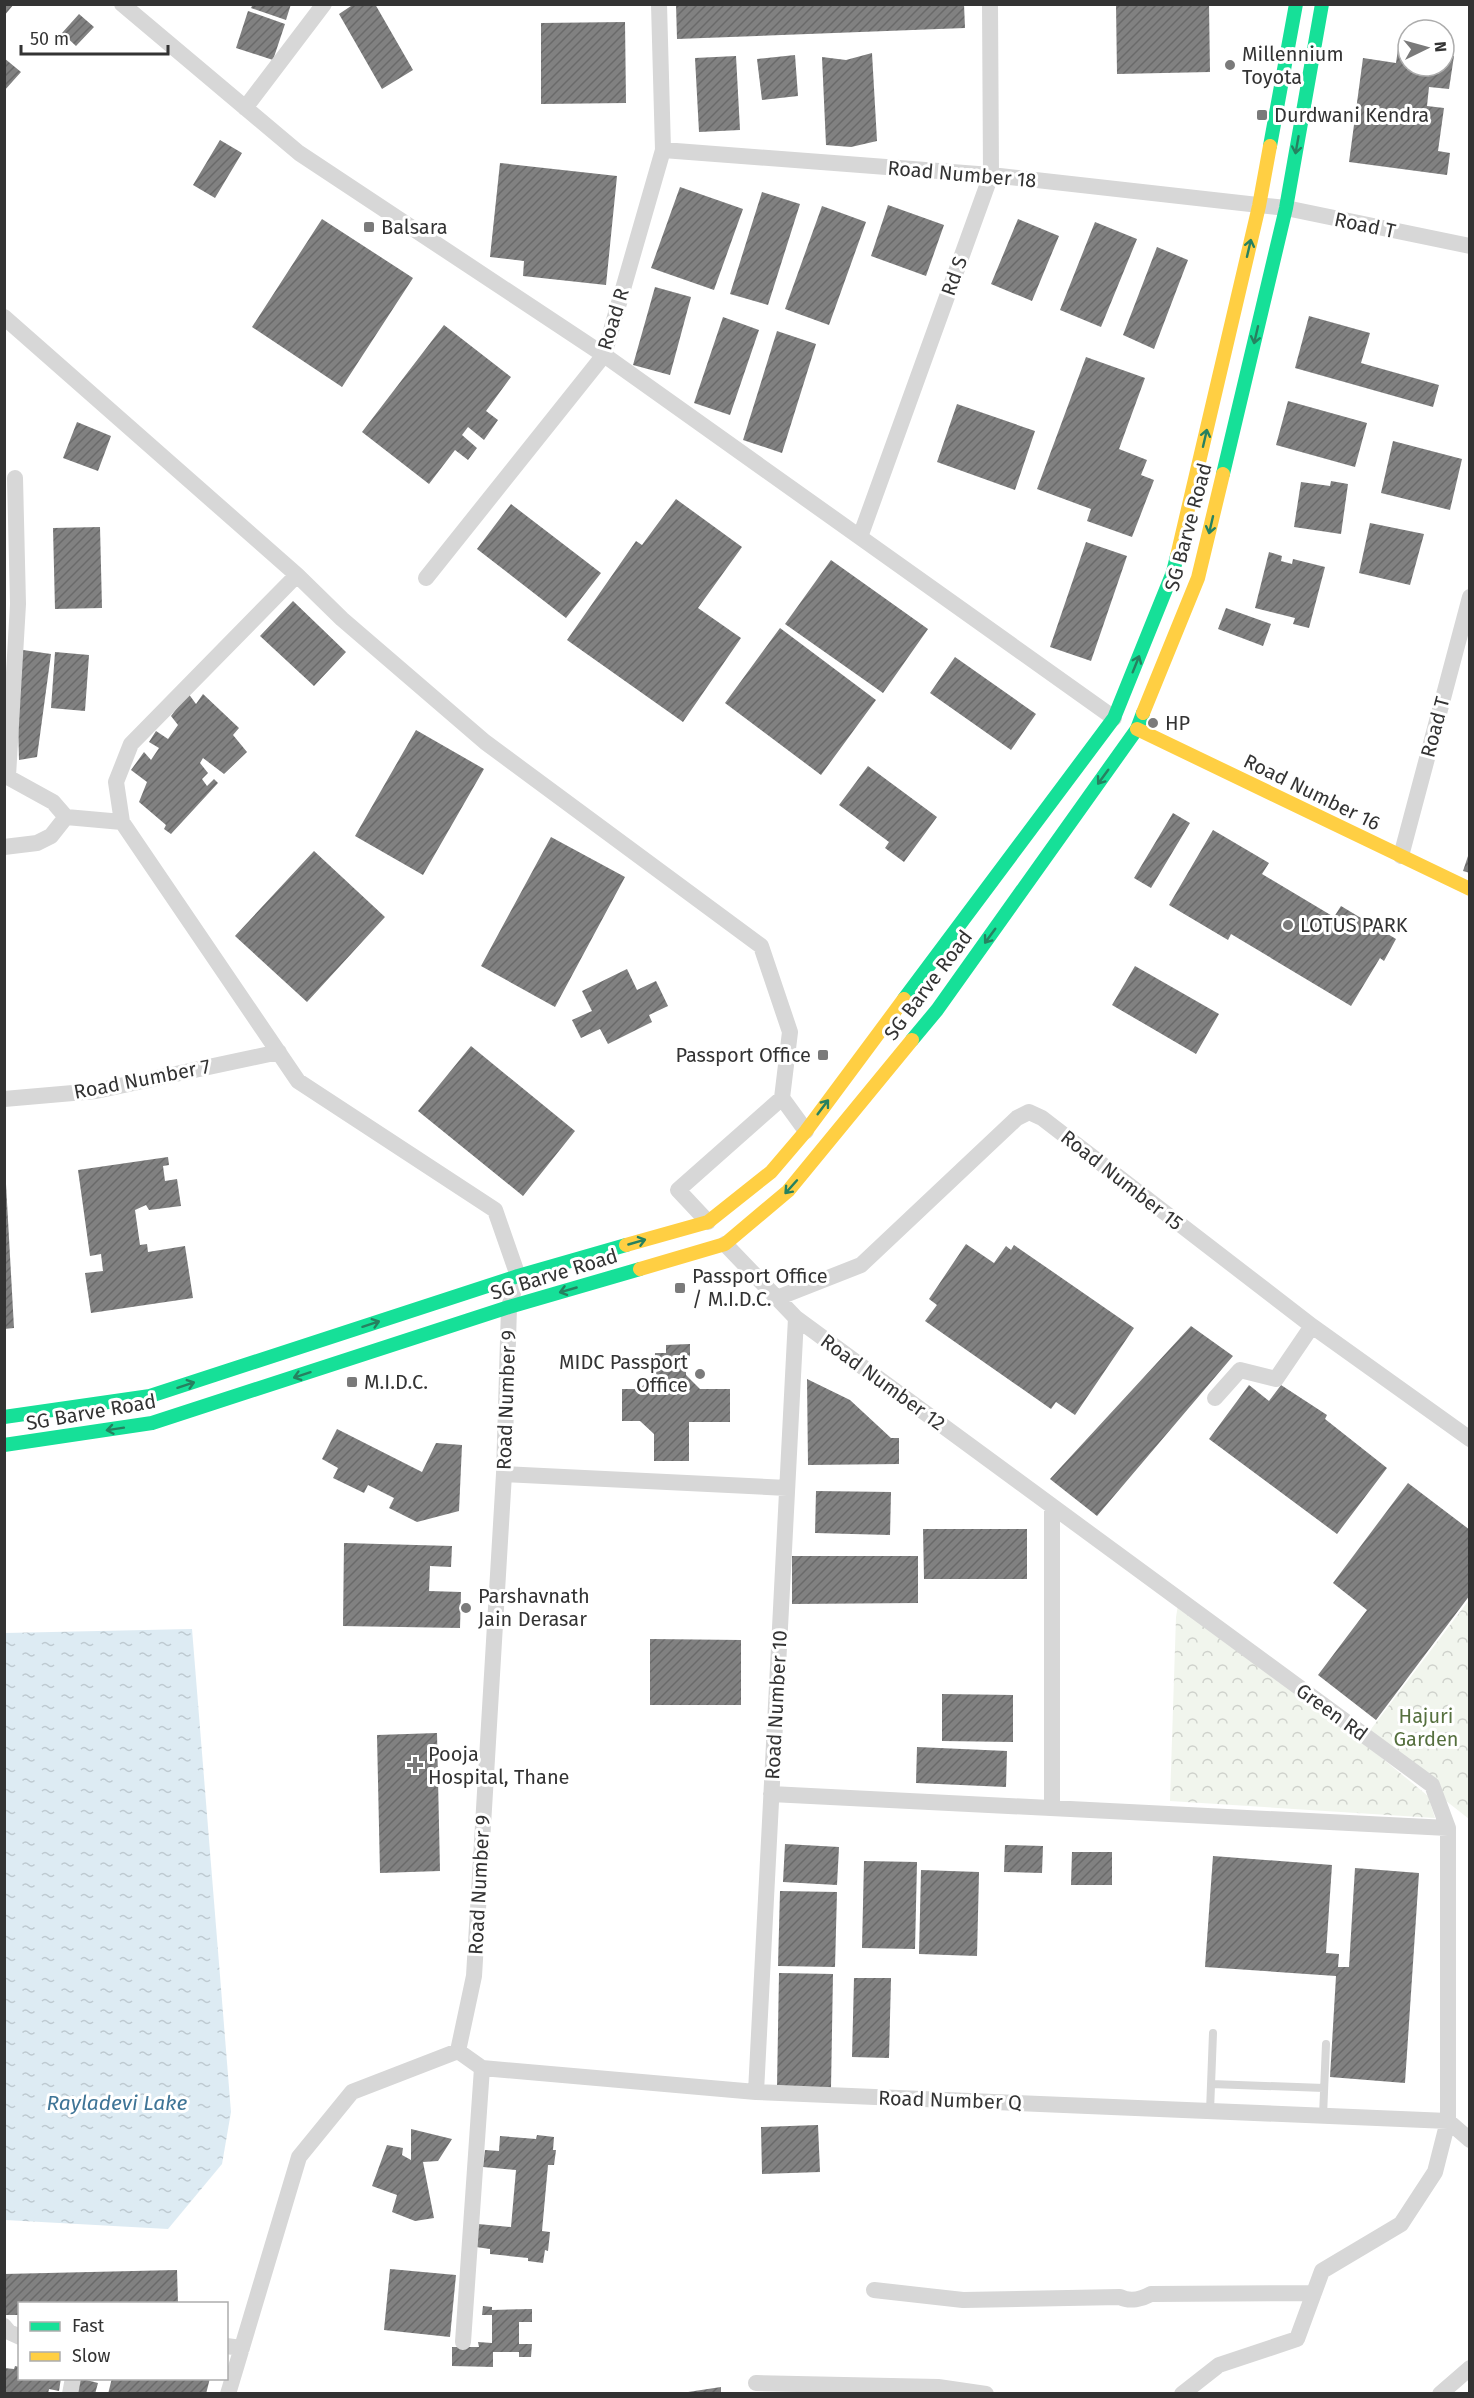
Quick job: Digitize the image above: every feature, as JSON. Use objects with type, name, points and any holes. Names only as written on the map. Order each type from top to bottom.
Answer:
[{"type":"main road","name":"SG Barve Road","points":[[4,1417],[150,1396],[518,1276],[708,1222],[771,1172],[806,1131],[1114,718],[1173,572],[1259,206],[1296,4]]},
{"type":"main road","name":"SG Barve Road","points":[[4,1445],[152,1423],[509,1307],[725,1244],[788,1191],[937,1010],[1137,729],[1198,578],[1286,208],[1322,4]]},
{"type":"main road","name":"Road Number 16","points":[[1137,729],[1470,889]]},
{"type":"street","points":[[122,4],[299,153],[604,355],[1114,718]]},
{"type":"street","points":[[245,108],[324,4]]},
{"type":"street","name":"Road R","points":[[426,578],[604,355],[663,150],[659,4]]},
{"type":"street","name":"Rd S","points":[[860,537],[991,175],[990,4]]},
{"type":"street","name":"Road Number 18","points":[[663,150],[991,175],[1259,206]]},
{"type":"street","name":"Road T","points":[[1259,206],[1286,208],[1470,246]]},
{"type":"street","points":[[4,317],[297,574],[342,619],[485,742],[761,946],[790,1032],[782,1098],[678,1190],[708,1222]]},
{"type":"street","points":[[15,478],[18,604],[6,776],[53,802],[66,817],[122,822]]},
{"type":"street","points":[[297,574],[131,744],[116,782],[122,822],[298,1081],[495,1210],[518,1276]]},
{"type":"street","name":"Road T","points":[[1401,856],[1470,597]]},
{"type":"street","points":[[4,848],[37,843],[51,836],[66,817]]},
{"type":"street","name":"Road Number 7","points":[[4,1099],[96,1091],[279,1052]]},
{"type":"street","points":[[782,1098],[806,1131]]},
{"type":"street","name":"Road Number 15","points":[[777,1298],[861,1265],[1017,1118],[1029,1112],[1042,1118],[1312,1326],[1470,1439]]},
{"type":"street","name":"Road Number 12","points":[[725,1244],[796,1318],[1053,1506]]},
{"type":"street","name":"Road Number 9","points":[[458,2051],[474,1976],[504,1474],[509,1307],[518,1276]]},
{"type":"street","name":"Road Number 10","points":[[756,2092],[796,1318]]},
{"type":"street","points":[[1215,1398],[1239,1370],[1276,1379],[1312,1326]]},
{"type":"street","points":[[504,1474],[787,1488]]},
{"type":"street","points":[[1052,1808],[1053,1506]]},
{"type":"street","name":"Green Rd","points":[[1053,1506],[1432,1785],[1448,1828],[1448,2121],[1435,2172],[1401,2224],[1322,2271],[1297,2339],[1219,2365],[1182,2394]]},
{"type":"street","points":[[771,1794],[1448,1828]]},
{"type":"street","points":[[228,2394],[234,2347],[299,2157],[352,2092],[458,2051],[482,2068],[463,2342]]},
{"type":"street","name":"Road Number Q","points":[[482,2068],[756,2092],[1448,2121]]},
{"type":"street","points":[[1448,2121],[1470,2140]]},
{"type":"street","points":[[874,2290],[963,2300],[1120,2297],[1142,2299],[1151,2295],[1314,2293]]},
{"type":"street","points":[[4,2326],[9,2332],[18,2336]]},
{"type":"street","points":[[1440,2394],[1470,2368]]},
{"type":"street","points":[[756,2383],[938,2387],[986,2394]]},
{"type":"lane","points":[[1210,2111],[1213,2033]]},
{"type":"lane","points":[[1323,2116],[1326,2044]]},
{"type":"lane","points":[[1211,2084],[1324,2088]]},
{"type":"green space","name":"Hajuri Garden","points":[[1469,1600],[1469,1819],[1365,1737]]},
{"type":"green space","points":[[1178,1605],[1366,1745],[1428,1796],[1435,1818],[1170,1801]]},
{"type":"water","name":"Rayladevi Lake","points":[[192,1629],[231,2112],[222,2164],[168,2229],[5,2220],[5,1633]]},
{"type":"building","points":[[4,4],[14,4],[4,16]]},
{"type":"building","points":[[253,4],[291,4],[286,20],[251,8]]},
{"type":"building","points":[[354,4],[375,4],[413,70],[382,89],[339,14]]},
{"type":"building","points":[[676,4],[964,4],[965,28],[677,39]]},
{"type":"building","points":[[1116,4],[1209,4],[1210,72],[1117,74]]},
{"type":"building","points":[[248,11],[285,24],[273,60],[236,48]]},
{"type":"building","points":[[79,14],[94,27],[76,46],[62,33]]},
{"type":"building","points":[[625,22],[626,103],[541,104],[541,23]]},
{"type":"building","points":[[872,53],[877,141],[851,147],[826,145],[822,57],[846,60]]},
{"type":"building","points":[[795,55],[798,96],[762,100],[757,59]]},
{"type":"building","points":[[736,56],[740,130],[699,132],[695,58]]},
{"type":"building","points":[[4,58],[21,72],[4,91]]},
{"type":"building","points":[[1363,58],[1396,63],[1396,78],[1451,78],[1449,89],[1429,87],[1427,106],[1444,108],[1438,151],[1450,153],[1447,175],[1349,162]]},
{"type":"building","points":[[220,140],[242,153],[215,198],[193,185]]},
{"type":"building","points":[[500,163],[617,176],[606,285],[523,276],[524,261],[490,257]]},
{"type":"building","points":[[680,187],[743,209],[714,290],[651,268]]},
{"type":"building","points":[[762,192],[800,204],[768,305],[730,294]]},
{"type":"building","points":[[888,205],[944,225],[926,276],[871,256]]},
{"type":"building","points":[[822,206],[866,222],[829,325],[785,309]]},
{"type":"building","points":[[322,219],[413,278],[342,387],[252,327]]},
{"type":"building","points":[[1018,219],[1059,236],[1032,301],[991,284]]},
{"type":"building","points":[[1095,222],[1137,239],[1101,327],[1060,310]]},
{"type":"building","points":[[1157,247],[1188,260],[1154,349],[1123,335]]},
{"type":"building","points":[[655,287],[691,297],[670,375],[633,365]]},
{"type":"building","points":[[1309,316],[1370,333],[1361,363],[1439,385],[1433,407],[1295,368]]},
{"type":"building","points":[[723,317],[759,330],[730,415],[694,403]]},
{"type":"building","points":[[444,325],[511,377],[486,411],[498,420],[484,440],[468,427],[462,435],[477,448],[468,460],[455,450],[429,484],[362,432]]},
{"type":"building","points":[[777,331],[816,344],[782,453],[743,440]]},
{"type":"building","points":[[1086,357],[1145,378],[1119,449],[1147,460],[1141,475],[1154,480],[1132,537],[1087,521],[1091,509],[1037,489]]},
{"type":"building","points":[[1288,401],[1367,423],[1355,467],[1276,445]]},
{"type":"building","points":[[957,404],[1035,431],[1015,490],[937,462]]},
{"type":"building","points":[[77,422],[111,436],[98,471],[63,458]]},
{"type":"building","points":[[1393,441],[1462,459],[1450,510],[1381,493]]},
{"type":"building","points":[[1331,481],[1348,484],[1341,534],[1294,527],[1301,482],[1330,486]]},
{"type":"building","points":[[676,499],[742,547],[698,608],[741,638],[683,722],[567,640],[636,541],[642,545]]},
{"type":"building","points":[[511,504],[601,573],[566,618],[477,549]]},
{"type":"building","points":[[1370,523],[1424,534],[1410,585],[1359,573]]},
{"type":"building","points":[[100,527],[102,608],[55,609],[53,528]]},
{"type":"building","points":[[1086,542],[1127,556],[1091,661],[1050,647]]},
{"type":"building","points":[[1269,552],[1282,556],[1281,561],[1292,564],[1293,559],[1325,567],[1309,628],[1293,624],[1295,618],[1255,608]]},
{"type":"building","points":[[831,560],[928,629],[883,693],[785,624]]},
{"type":"building","points":[[293,601],[346,652],[314,686],[260,636]]},
{"type":"building","points":[[1226,608],[1271,624],[1263,646],[1218,629]]},
{"type":"building","points":[[780,628],[876,700],[821,775],[725,703]]},
{"type":"building","points":[[16,649],[51,654],[37,757],[19,760]]},
{"type":"building","points":[[55,652],[89,655],[85,711],[51,708]]},
{"type":"building","points":[[955,657],[1036,714],[1011,750],[930,693]]},
{"type":"building","points":[[188,693],[196,704],[203,694],[239,728],[233,735],[247,752],[224,774],[203,758],[200,763],[208,773],[202,779],[207,786],[214,779],[218,783],[171,834],[164,829],[166,825],[139,802],[147,782],[131,770],[144,752],[151,760],[159,748],[149,742],[156,731],[168,739],[178,725],[171,716]]},
{"type":"building","points":[[416,730],[484,769],[423,875],[355,836]]},
{"type":"building","points":[[868,766],[937,817],[904,862],[885,848],[889,842],[839,805]]},
{"type":"building","points":[[1173,813],[1190,823],[1151,888],[1134,878]]},
{"type":"building","name":"LOTUS PARK","points":[[1213,830],[1269,863],[1262,874],[1334,917],[1341,906],[1396,939],[1384,961],[1380,958],[1351,1006],[1231,934],[1228,940],[1169,905]]},
{"type":"building","points":[[551,837],[625,877],[555,1007],[481,966]]},
{"type":"building","points":[[1470,850],[1470,873],[1463,871]]},
{"type":"building","points":[[314,851],[385,917],[307,1002],[235,936]]},
{"type":"building","points":[[1135,966],[1219,1014],[1196,1054],[1112,1005]]},
{"type":"building","points":[[627,969],[637,990],[656,981],[668,1006],[649,1015],[652,1022],[608,1044],[600,1029],[581,1038],[572,1020],[592,1011],[582,991]]},
{"type":"building","points":[[471,1046],[575,1131],[523,1196],[418,1111]]},
{"type":"building","points":[[168,1157],[169,1165],[163,1166],[165,1181],[177,1179],[181,1206],[149,1210],[146,1205],[135,1210],[140,1245],[147,1244],[148,1252],[185,1246],[193,1298],[91,1313],[85,1273],[103,1271],[101,1254],[90,1256],[78,1170]]},
{"type":"building","points":[[4,1184],[6,1184],[14,1328],[4,1329]]},
{"type":"building","points":[[966,1244],[994,1263],[1006,1246],[1011,1250],[1014,1245],[1134,1328],[1075,1415],[1056,1402],[1051,1409],[925,1321],[937,1305],[929,1299]]},
{"type":"building","points":[[1191,1326],[1233,1356],[1097,1516],[1050,1479]]},
{"type":"building","points":[[690,1344],[690,1359],[686,1359],[686,1375],[700,1389],[730,1389],[730,1422],[689,1422],[689,1461],[654,1461],[654,1434],[640,1421],[622,1421],[622,1389],[640,1389],[654,1373],[655,1353],[666,1353],[666,1345]]},
{"type":"building","points":[[807,1379],[850,1400],[891,1438],[899,1438],[899,1464],[808,1465]]},
{"type":"building","points":[[1249,1385],[1269,1401],[1281,1385],[1327,1415],[1325,1419],[1387,1468],[1337,1534],[1209,1439]]},
{"type":"building","points":[[337,1429],[422,1472],[436,1443],[462,1445],[459,1511],[417,1522],[389,1508],[394,1498],[368,1485],[364,1493],[333,1478],[338,1468],[322,1459]]},
{"type":"building","points":[[1408,1483],[1470,1530],[1470,1595],[1376,1720],[1318,1675],[1367,1610],[1333,1583]]},
{"type":"building","points":[[816,1491],[891,1492],[890,1535],[815,1533]]},
{"type":"building","points":[[923,1529],[1027,1529],[1027,1579],[924,1579]]},
{"type":"building","points":[[344,1543],[452,1546],[451,1567],[430,1566],[429,1591],[461,1592],[460,1628],[343,1626]]},
{"type":"building","points":[[792,1556],[918,1556],[918,1603],[792,1604]]},
{"type":"building","points":[[650,1639],[741,1640],[741,1705],[650,1705]]},
{"type":"building","points":[[942,1694],[1013,1695],[1013,1742],[942,1741]]},
{"type":"building","points":[[437,1733],[440,1871],[380,1873],[377,1735]]},
{"type":"building","points":[[917,1747],[1007,1751],[1006,1787],[916,1783]]},
{"type":"building","points":[[785,1844],[839,1847],[837,1885],[783,1882]]},
{"type":"building","points":[[1005,1845],[1043,1846],[1042,1873],[1004,1872]]},
{"type":"building","points":[[1072,1852],[1112,1852],[1112,1885],[1071,1885]]},
{"type":"building","points":[[1213,1856],[1332,1865],[1326,1953],[1339,1954],[1338,1967],[1349,1967],[1355,1868],[1419,1873],[1405,2083],[1330,2077],[1336,1976],[1205,1967]]},
{"type":"building","points":[[864,1861],[917,1862],[915,1949],[862,1948]]},
{"type":"building","points":[[921,1870],[979,1872],[977,1956],[919,1954]]},
{"type":"building","points":[[780,1891],[837,1892],[835,1967],[778,1966]]},
{"type":"building","points":[[779,1973],[833,1974],[831,2088],[777,2087]]},
{"type":"building","points":[[854,1978],[891,1978],[889,2058],[852,2057]]},
{"type":"building","points":[[818,2125],[820,2172],[762,2174],[761,2127]]},
{"type":"building","points":[[411,2129],[452,2139],[438,2161],[423,2162],[434,2218],[415,2221],[392,2212],[397,2195],[372,2186],[387,2145],[403,2148],[402,2155],[411,2160]]},
{"type":"building","points":[[537,2135],[554,2137],[553,2150],[556,2150],[554,2165],[548,2165],[542,2231],[550,2232],[548,2251],[545,2250],[543,2263],[528,2261],[528,2258],[490,2254],[490,2249],[476,2247],[478,2224],[511,2227],[516,2170],[483,2167],[485,2150],[499,2151],[500,2136],[536,2139]]},
{"type":"building","points":[[390,2269],[456,2275],[450,2337],[384,2330]]},
{"type":"building","points":[[177,2270],[178,2302],[18,2302],[18,2315],[5,2315],[4,2274]]},
{"type":"building","points":[[483,2306],[492,2307],[492,2310],[532,2309],[532,2322],[519,2322],[519,2344],[532,2344],[531,2357],[519,2357],[519,2352],[493,2352],[493,2367],[452,2366],[452,2347],[479,2347],[478,2342],[492,2343],[492,2315],[482,2315]]},
{"type":"building","points":[[15,2366],[18,2367],[18,2380],[61,2380],[59,2391],[49,2389],[48,2394],[4,2394],[4,2368],[14,2369]]},
{"type":"building","points":[[78,2380],[98,2383],[95,2394],[73,2394]]},
{"type":"building","points":[[112,2380],[210,2380],[206,2394],[108,2394]]},
{"type":"building","points":[[721,2387],[721,2394],[688,2394],[688,2392]]},
{"type":"traffic: fast","points":[[1270,146],[1296,4]]},
{"type":"traffic: fast","points":[[1223,474],[1286,208],[1322,4]]},
{"type":"traffic: fast","points":[[904,999],[1114,718],[1173,572],[1177,556]]},
{"type":"traffic: fast","points":[[912,1040],[937,1010],[1137,729],[1143,713]]},
{"type":"traffic: fast","points":[[4,1417],[150,1396],[518,1276],[626,1245]]},
{"type":"traffic: fast","points":[[4,1445],[152,1423],[509,1307],[640,1269]]},
{"type":"traffic: slow","points":[[1177,556],[1259,206],[1270,146]]},
{"type":"traffic: slow","points":[[1143,713],[1198,578],[1223,474]]},
{"type":"traffic: slow","points":[[1137,729],[1470,889]]},
{"type":"traffic: slow","points":[[626,1245],[708,1222],[771,1172],[806,1131],[904,999]]},
{"type":"traffic: slow","points":[[640,1269],[725,1244],[788,1191],[912,1040]]},
{"type":"place","name":"Millennium Toyota","points":[[1230,65]]},
{"type":"place","name":"Durdwani Kendra","points":[[1262,115]]},
{"type":"place","name":"Balsara","points":[[369,227]]},
{"type":"place","name":"HP","points":[[1153,723]]},
{"type":"place","name":"LOTUS PARK","points":[[1288,925]]},
{"type":"place","name":"Passport Office","points":[[823,1055]]},
{"type":"place","name":"Passport Office / M.I.D.C.","points":[[680,1288]]},
{"type":"place","name":"MIDC Passport Office","points":[[700,1374]]},
{"type":"place","name":"M.I.D.C.","points":[[352,1382]]},
{"type":"place","name":"Parshavnath Jain Derasar","points":[[466,1608]]},
{"type":"place","name":"Pooja Hospital, Thane","points":[[415,1765]]}]
